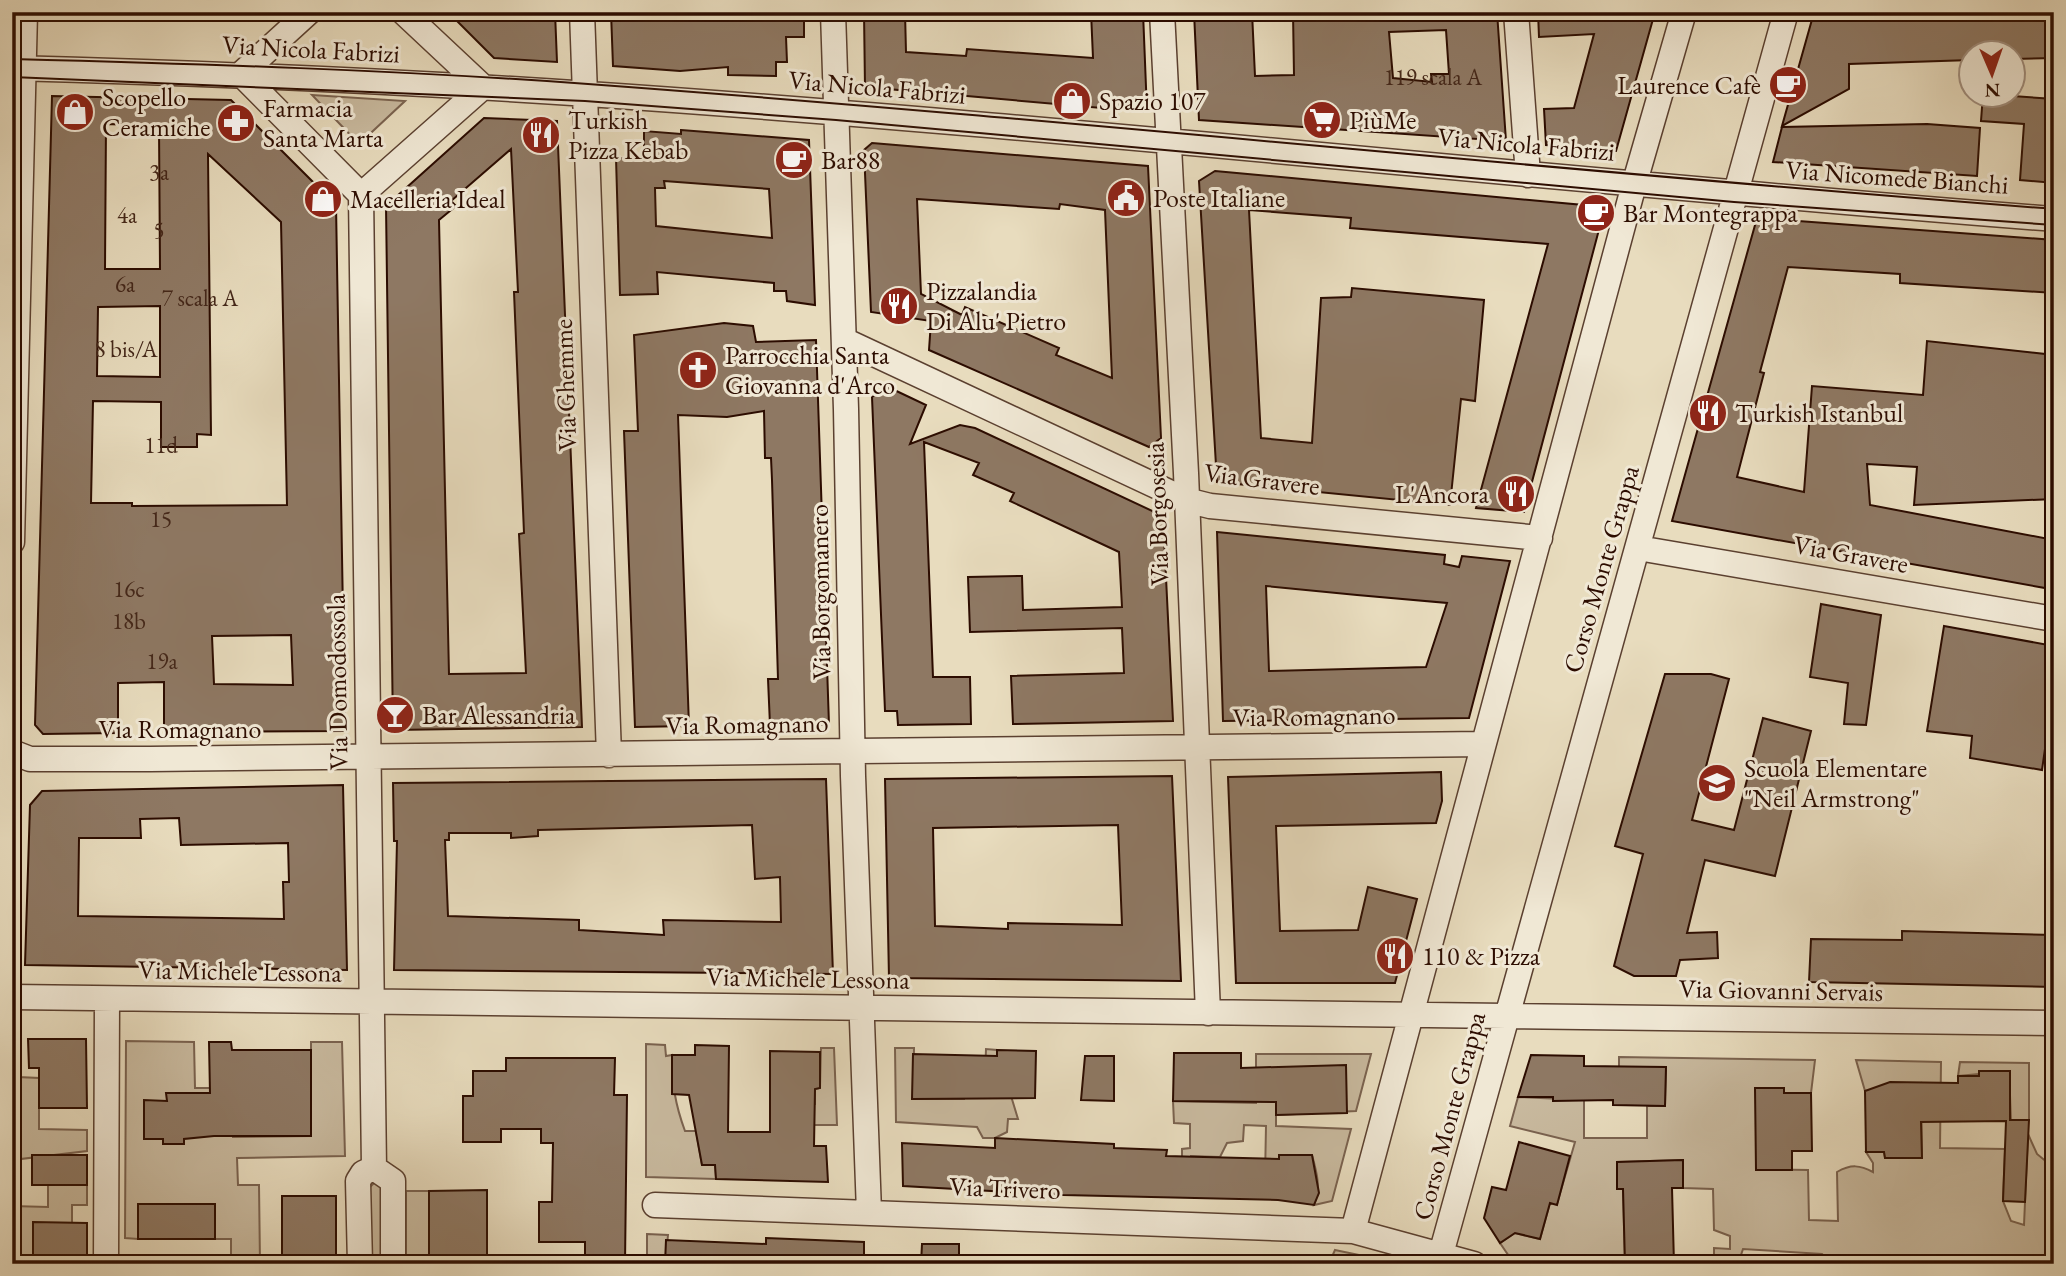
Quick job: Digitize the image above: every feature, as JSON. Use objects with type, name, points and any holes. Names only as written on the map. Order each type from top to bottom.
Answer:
[{"type":"street","points":[[12,541],[18,69],[25,12]]},
{"type":"street","points":[[309,12],[241,74],[361,195],[483,87],[403,12]]},
{"type":"street","name":"Via Ghemme","points":[[582,12],[609,755]]},
{"type":"street","name":"Via Borgomanero","points":[[833,12],[844,340],[852,753],[869,1212]]},
{"type":"street","name":"Via Borgosesia","points":[[1162,12],[1208,1013]]},
{"type":"street","points":[[1516,12],[1528,174]]},
{"type":"street","points":[[1353,1231],[1634,184],[1684,12]]},
{"type":"street","name":"Corso Monte Grappa","points":[[1353,1231],[1441,1254],[1786,12]]},
{"type":"street","name":"Via Nicola Fabrizi","points":[[18,69],[241,74],[585,94],[1168,141],[1735,194]]},
{"type":"street","name":"Via Nicomede Bianchi","points":[[1735,194],[2054,219]]},
{"type":"street","name":"Via Domodossola","points":[[361,195],[374,1168]]},
{"type":"street","name":"Via Gravere","points":[[844,340],[1186,500],[1210,506],[1540,538]]},
{"type":"street","name":"Via Gravere","points":[[1638,548],[2054,619]]},
{"type":"street","name":"Via Romagnano","points":[[12,752],[30,759],[852,753],[1483,744]]},
{"type":"street","name":"Via Michele Lessona","points":[[12,998],[1507,1016]]},
{"type":"street","name":"Via Michele Lessona","points":[[106,1264],[107,1000]]},
{"type":"street","name":"Via Giovanni Servais","points":[[1507,1016],[2054,1023]]},
{"type":"street","points":[[360,1264],[358,1181],[363,1173],[374,1168],[393,1181],[393,1264]]},
{"type":"street","name":"Via Trivero","points":[[655,1205],[1353,1231]]},
{"type":"street","points":[[1441,1254],[1474,1264]]},
{"type":"shaded area","points":[[312,95],[405,101],[359,144]]},
{"type":"shaded area","points":[[12,1038],[18,1038],[18,1077],[39,1078],[39,1129],[87,1130],[87,1151],[12,1160]]},
{"type":"shaded area","points":[[126,1041],[194,1042],[195,1088],[232,1088],[233,1137],[311,1136],[311,1042],[342,1042],[345,1156],[237,1158],[238,1185],[259,1185],[260,1264],[209,1264],[231,1263],[231,1239],[215,1239],[215,1204],[138,1204],[138,1239],[125,1238]]},
{"type":"shaded area","points":[[646,1044],[665,1045],[666,1056],[672,1055],[675,1094],[685,1131],[696,1131],[702,1165],[715,1165],[716,1179],[646,1177]]},
{"type":"shaded area","points":[[821,1048],[834,1048],[837,1125],[770,1125],[770,1105],[815,1104],[815,1089],[820,1088]]},
{"type":"shaded area","points":[[895,1048],[914,1048],[913,1099],[964,1099],[964,1076],[985,1076],[986,1049],[997,1050],[1018,1119],[1008,1119],[1007,1132],[995,1138],[983,1138],[977,1127],[896,1122]]},
{"type":"shaded area","points":[[1256,1054],[1371,1054],[1356,1111],[1276,1115],[1276,1126],[1351,1129],[1332,1201],[1314,1205],[1318,1186],[1312,1155],[1279,1155],[1279,1183],[1265,1178],[1266,1126],[1244,1125],[1243,1141],[1227,1143],[1220,1157],[1191,1156],[1190,1174],[1182,1158],[1182,1149],[1190,1148],[1190,1124],[1174,1123],[1173,1101],[1256,1103]]},
{"type":"shaded area","points":[[1619,1057],[1815,1060],[1811,1093],[1784,1093],[1783,1088],[1756,1088],[1756,1169],[1808,1170],[1809,1220],[1838,1221],[1837,1172],[1855,1166],[1873,1172],[1873,1163],[1866,1152],[1884,1152],[1885,1158],[1922,1157],[1921,1083],[1865,1091],[1856,1060],[1941,1062],[1940,1148],[2005,1149],[2003,1201],[2011,1221],[2024,1225],[2028,1134],[2037,1154],[2054,1168],[2054,1264],[1901,1264],[1901,1257],[1871,1256],[1854,1264],[1832,1264],[1822,1254],[1743,1249],[1738,1264],[1714,1264],[1714,1248],[1730,1249],[1730,1236],[1714,1230],[1713,1189],[1683,1188],[1682,1160],[1617,1162],[1617,1189],[1623,1189],[1625,1264],[1513,1262],[1500,1243],[1515,1233],[1540,1239],[1550,1203],[1557,1204],[1575,1142],[1510,1126],[1518,1097],[1584,1100],[1584,1138],[1647,1138],[1647,1106],[1665,1106],[1666,1068],[1619,1067]]},
{"type":"shaded area","points":[[1960,1062],[2029,1063],[2029,1120],[2011,1120],[2009,1071],[1958,1076]]},
{"type":"shaded area","points":[[375,1182],[384,1187],[382,1264],[373,1264],[370,1259],[369,1188]]},
{"type":"shaded area","points":[[48,1185],[87,1185],[87,1205],[72,1205],[72,1223],[33,1223],[33,1264],[12,1264],[12,1206],[48,1207]]},
{"type":"shaded area","points":[[406,1191],[429,1191],[429,1264],[406,1264]]},
{"type":"shaded area","points":[[647,1234],[668,1235],[665,1264],[647,1264]]},
{"type":"shaded area","points":[[1335,1250],[1402,1264],[1311,1264],[1311,1258],[1331,1259]]},
{"type":"building","points":[[448,12],[555,12],[557,62],[494,58]]},
{"type":"building","points":[[611,12],[804,12],[804,37],[786,37],[787,62],[776,62],[776,76],[728,75],[728,67],[680,71],[613,66]]},
{"type":"building","points":[[864,12],[905,12],[906,52],[966,56],[967,49],[1093,58],[1091,12],[1143,12],[1147,112],[865,87]]},
{"type":"building","points":[[1194,12],[1252,12],[1255,76],[1294,75],[1293,12],[1497,12],[1506,141],[1199,120]],"holes":[[[1446,30],[1449,74],[1431,74],[1432,82],[1393,78],[1389,32]]]},
{"type":"building","points":[[1538,12],[1655,12],[1616,151],[1546,145],[1544,109],[1574,108],[1594,34],[1539,37]]},
{"type":"building","points":[[2054,12],[2054,58],[2028,59],[2028,38],[1958,38],[1958,60],[1849,64],[1849,89],[1782,126],[1813,16]]},
{"type":"building","points":[[52,96],[231,100],[336,205],[345,731],[164,732],[164,682],[118,683],[118,733],[43,734],[35,725]],"holes":[[[106,124],[159,126],[160,269],[105,269]],[[208,154],[281,222],[287,505],[132,506],[132,503],[91,503],[93,401],[161,402],[161,447],[197,447],[197,434],[211,435]],[[160,306],[160,377],[97,376],[98,307]],[[291,635],[293,685],[214,684],[212,636]]]},
{"type":"building","points":[[2028,97],[2054,99],[2054,183],[2020,180],[2024,124],[1981,121],[1982,108],[2028,108]]},
{"type":"building","points":[[484,118],[557,121],[582,727],[393,730],[386,206]],"holes":[[[511,149],[518,292],[514,292],[524,533],[519,534],[526,673],[449,674],[439,220],[456,206],[451,201]]]},
{"type":"building","points":[[1927,124],[1980,128],[1977,176],[1773,162],[1782,127]]},
{"type":"building","points":[[681,130],[809,140],[815,305],[787,301],[786,291],[774,291],[774,283],[657,272],[658,294],[620,295],[616,158],[644,158],[644,131],[681,134]],"holes":[[[664,181],[769,189],[772,238],[656,226],[655,188],[665,188]]]},
{"type":"building","points":[[872,143],[1148,166],[1161,438],[1149,447],[929,350],[931,321],[871,312],[864,150]],"holes":[[[917,199],[1059,209],[1060,204],[1105,210],[1112,378],[1056,355],[1059,348],[965,307],[962,315],[921,294]]]},
{"type":"building","points":[[1215,171],[1605,207],[1524,512],[1476,508],[1548,244],[1350,228],[1351,218],[1249,210],[1261,438],[1312,443],[1321,298],[1351,297],[1352,288],[1484,300],[1475,401],[1461,399],[1450,505],[1217,482],[1199,181]]},
{"type":"building","points":[[1757,218],[2054,240],[2054,293],[1900,283],[1900,274],[1788,267],[1760,372],[1764,373],[1737,477],[1804,492],[1812,386],[1923,395],[1927,341],[2054,355],[2054,499],[1914,505],[1917,467],[1867,464],[1870,505],[2054,540],[2045,588],[1672,521]]},
{"type":"building","points":[[724,323],[753,326],[756,342],[816,340],[829,725],[770,725],[768,679],[778,679],[771,458],[765,458],[764,411],[727,417],[678,415],[689,726],[635,727],[624,431],[638,431],[634,335]]},
{"type":"building","points":[[888,387],[926,405],[910,444],[960,425],[975,428],[1163,516],[1173,721],[1013,724],[1011,676],[1124,673],[1122,628],[970,632],[968,577],[1022,576],[1023,610],[1122,607],[1119,552],[1010,501],[1014,493],[973,475],[979,463],[924,442],[933,677],[970,677],[971,724],[898,725],[897,711],[885,711],[872,397]]},
{"type":"building","points":[[1217,532],[1445,555],[1444,564],[1459,567],[1462,556],[1510,561],[1469,718],[1223,721]],"holes":[[[1266,586],[1447,603],[1426,667],[1269,671]]]},
{"type":"building","points":[[1821,604],[1881,615],[1866,725],[1844,724],[1848,683],[1810,677]]},
{"type":"building","points":[[1944,626],[2054,646],[2054,729],[2048,728],[2042,770],[1970,758],[1972,736],[1927,731]]},
{"type":"building","points":[[1665,674],[1711,674],[1729,679],[1692,820],[1734,830],[1763,718],[1811,731],[1775,876],[1705,860],[1687,933],[1717,932],[1718,958],[1680,960],[1676,976],[1634,976],[1614,966],[1643,854],[1615,846]]},
{"type":"building","points":[[1441,772],[1442,801],[1436,823],[1276,826],[1280,931],[1358,930],[1368,887],[1417,899],[1395,983],[1236,983],[1228,777]]},
{"type":"building","points":[[1172,776],[1181,981],[889,978],[885,779]],"holes":[[[1118,825],[1122,925],[1008,923],[1008,929],[935,926],[933,828]]]},
{"type":"building","points":[[826,779],[833,974],[394,970],[397,841],[394,841],[393,783]],"holes":[[[752,825],[755,879],[780,877],[781,922],[663,920],[664,935],[579,930],[579,920],[448,916],[445,840],[449,840],[449,833],[511,833],[511,838],[538,836],[538,830]]]},
{"type":"building","points":[[343,785],[347,970],[25,965],[30,805],[42,791]],"holes":[[[179,818],[181,845],[288,843],[289,882],[283,882],[284,919],[78,916],[79,838],[141,838],[140,819]]]},
{"type":"building","points":[[1902,931],[2054,935],[2054,987],[1809,982],[1811,939],[1902,940]]},
{"type":"building","points":[[28,1039],[86,1039],[87,1108],[39,1108],[39,1068],[29,1068]]},
{"type":"building","points":[[209,1042],[231,1042],[232,1050],[311,1050],[311,1136],[214,1136],[184,1139],[184,1144],[163,1144],[163,1139],[144,1139],[144,1100],[167,1101],[166,1093],[210,1093]]},
{"type":"building","points":[[695,1045],[729,1046],[728,1132],[770,1132],[770,1051],[820,1052],[820,1088],[815,1089],[814,1146],[826,1146],[828,1182],[716,1179],[715,1165],[702,1165],[689,1095],[672,1094],[672,1055],[695,1055]]},
{"type":"building","points":[[997,1050],[1036,1051],[1035,1098],[912,1099],[913,1054],[997,1056]]},
{"type":"building","points":[[1174,1053],[1241,1053],[1241,1068],[1346,1065],[1347,1113],[1276,1115],[1276,1102],[1173,1101]]},
{"type":"building","points":[[1531,1055],[1584,1056],[1584,1066],[1666,1067],[1665,1106],[1613,1105],[1613,1100],[1553,1101],[1553,1097],[1518,1097]]},
{"type":"building","points":[[1085,1056],[1114,1056],[1114,1101],[1081,1100]]},
{"type":"building","points":[[506,1058],[615,1058],[614,1095],[627,1095],[625,1264],[585,1264],[585,1242],[539,1242],[539,1202],[552,1202],[553,1143],[541,1143],[541,1129],[501,1129],[501,1142],[463,1142],[463,1096],[473,1096],[473,1071],[506,1071]]},
{"type":"building","points":[[1979,1071],[2010,1071],[2010,1120],[2029,1120],[2025,1202],[2003,1201],[2006,1121],[1921,1122],[1922,1158],[1885,1158],[1884,1152],[1866,1152],[1865,1091],[1890,1082],[1958,1083],[1958,1076],[1979,1076]]},
{"type":"building","points":[[1755,1088],[1784,1088],[1784,1093],[1811,1093],[1812,1151],[1792,1151],[1792,1170],[1756,1170]]},
{"type":"building","points":[[995,1138],[1114,1144],[1114,1148],[1167,1150],[1166,1156],[1279,1159],[1279,1155],[1312,1155],[1319,1193],[1314,1205],[1278,1200],[1063,1195],[903,1186],[902,1143],[995,1148]]},
{"type":"building","points":[[1519,1142],[1570,1156],[1557,1205],[1550,1203],[1540,1239],[1515,1233],[1500,1243],[1484,1218],[1492,1187],[1506,1190]]},
{"type":"building","points":[[32,1155],[87,1155],[87,1185],[32,1185]]},
{"type":"building","points":[[1683,1160],[1683,1188],[1672,1188],[1674,1264],[1625,1264],[1623,1189],[1617,1189],[1617,1162]]},
{"type":"building","points":[[487,1190],[487,1264],[429,1264],[429,1191]]},
{"type":"building","points":[[282,1196],[336,1196],[336,1260],[282,1260]]},
{"type":"building","points":[[138,1204],[215,1204],[215,1239],[138,1239]]},
{"type":"building","points":[[33,1222],[87,1223],[87,1264],[33,1264]]},
{"type":"building","points":[[766,1238],[864,1242],[864,1264],[665,1264],[666,1240],[766,1244]]},
{"type":"building","points":[[922,1244],[959,1244],[959,1264],[921,1264]]},
{"type":"tram line","points":[[12,59],[300,68],[588,84],[2054,209]]},
{"type":"tram line","points":[[12,77],[585,101],[836,120],[1734,202],[2054,225]]},
{"type":"place","name":"Laurence Cafè","points":[[1788,85]]},
{"type":"place","name":"Spazio 107","points":[[1072,101]]},
{"type":"place","name":"Scopello Ceramiche","points":[[75,112]]},
{"type":"place","name":"PiùMe","points":[[1322,120]]},
{"type":"place","name":"Farmacia Santa Marta","points":[[236,123]]},
{"type":"place","name":"Turkish Pizza Kebab","points":[[541,135]]},
{"type":"place","name":"Bar88","points":[[794,160]]},
{"type":"place","name":"Poste Italiane","points":[[1126,198]]},
{"type":"place","name":"Macelleria Ideal","points":[[323,199]]},
{"type":"place","name":"Bar Montegrappa","points":[[1596,213]]},
{"type":"place","name":"Pizzalandia Di Alu' Pietro","points":[[899,306]]},
{"type":"place","name":"Parrocchia Santa Giovanna d'Arco","points":[[698,370]]},
{"type":"place","name":"Turkish Istanbul","points":[[1708,413]]},
{"type":"place","name":"L'Ancora","points":[[1516,494]]},
{"type":"place","name":"Bar Alessandria","points":[[395,715]]},
{"type":"place","name":"Scuola Elementare \"Neil Armstrong\"","points":[[1717,783]]},
{"type":"place","name":"110 & Pizza","points":[[1395,956]]}]
